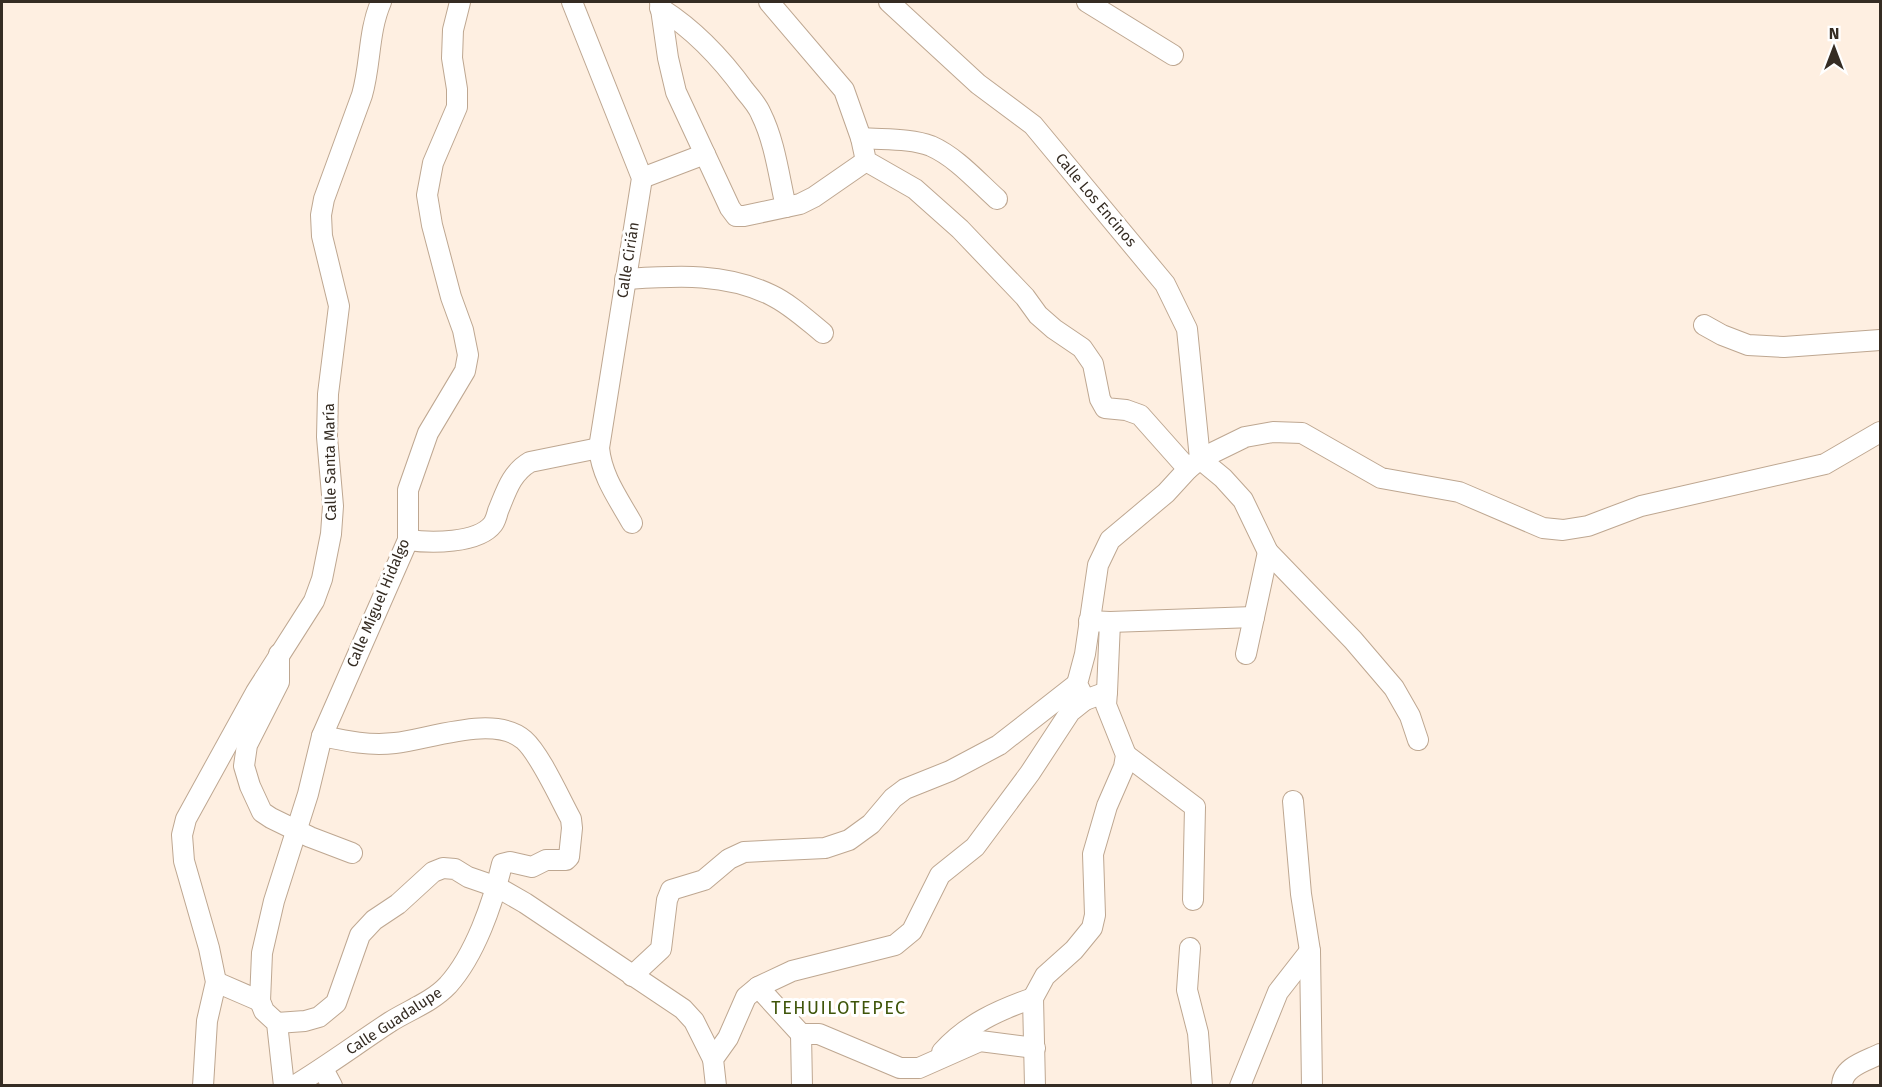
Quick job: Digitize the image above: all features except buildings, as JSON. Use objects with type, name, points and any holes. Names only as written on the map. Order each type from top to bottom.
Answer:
[{"type":"street","name":"Calle Santa María","points":[[216,982],[209,948],[184,861],[182,835],[186,819],[279,654],[314,601],[322,579],[331,534],[333,506],[327,438],[328,394],[339,306],[322,236],[321,215],[324,199],[363,95],[374,17],[381,2]]},
{"type":"street","name":"Calle Miguel Hidalgo","points":[[260,1001],[262,953],[274,901],[308,794],[322,736],[408,540],[408,490],[428,433],[465,371],[468,355],[463,330],[451,297],[432,225],[427,195],[433,164],[457,107],[457,88],[452,58],[453,30],[460,2]]},
{"type":"street","points":[[572,2],[642,178],[705,154]]},
{"type":"street","points":[[769,2],[844,90],[861,138],[866,161],[915,189],[960,229],[1025,297],[1038,315],[1053,329],[1082,348],[1093,364],[1100,399],[1105,408],[1126,410],[1140,415],[1194,464],[1223,478],[1243,500],[1268,552],[1353,640],[1394,688],[1410,716],[1418,740]]},
{"type":"street","name":"Calle Los Encinos","points":[[889,2],[978,84],[1034,125],[1165,284],[1187,330],[1194,464]]},
{"type":"street","points":[[1087,2],[1173,56]]},
{"type":"street","points":[[660,5],[676,92],[730,208],[736,216],[786,207],[814,197],[866,161]]},
{"type":"street","points":[[660,5],[709,47],[729,69],[761,113],[773,150],[786,207]]},
{"type":"street","points":[[861,138],[904,141],[930,146],[946,155],[997,199]]},
{"type":"street","name":"Calle Cirián","points":[[632,523],[607,481],[601,466],[599,448],[642,178]]},
{"type":"street","points":[[625,279],[693,276],[726,279],[771,295],[823,333]]},
{"type":"street","points":[[1704,325],[1748,345],[1784,347],[1881,340]]},
{"type":"street","points":[[713,1059],[728,1038],[746,996],[758,987],[792,971],[895,945],[912,931],[940,875],[975,848],[1030,773],[1081,692],[1098,565],[1110,540],[1166,493],[1194,464],[1245,437],[1273,432],[1302,433],[1381,477],[1459,492],[1543,528],[1563,530],[1588,526],[1641,506],[1826,464],[1881,432]]},
{"type":"street","points":[[408,540],[426,542],[458,540],[485,532],[493,524],[513,476],[520,468],[530,462],[599,448]]},
{"type":"street","points":[[1246,654],[1268,552]]},
{"type":"street","points":[[1089,621],[1254,617]]},
{"type":"street","points":[[1110,622],[1106,705],[1126,755],[1195,807],[1193,900]]},
{"type":"street","points":[[279,654],[279,682],[247,745],[244,766],[250,786],[262,812],[296,830],[352,853]]},
{"type":"street","points":[[632,976],[661,949],[667,900],[671,890],[704,880],[729,859],[744,852],[825,848],[849,840],[871,824],[893,798],[905,789],[950,771],[999,745],[1081,692],[1107,692]]},
{"type":"street","name":"Calle Guadalupe","points":[[294,1086],[327,1077],[392,1021],[429,1000],[447,986],[463,964],[477,937],[497,887],[502,864],[505,862],[532,867],[546,860],[566,860],[569,857],[572,828],[571,819],[532,749],[513,732],[482,728],[395,743],[361,744],[322,736]]},
{"type":"street","points":[[1035,1086],[1034,998],[1045,976],[1074,950],[1092,928],[1095,915],[1093,854],[1107,806],[1124,767],[1126,755]]},
{"type":"street","points":[[1293,801],[1301,894],[1310,951],[1312,1086]]},
{"type":"street","points":[[277,1023],[305,1021],[319,1017],[336,1004],[360,935],[434,872],[443,868],[456,869],[468,878],[497,887],[525,903],[682,1009],[694,1021],[713,1059],[716,1086]]},
{"type":"street","points":[[1190,948],[1187,990],[1198,1034],[1203,1086]]},
{"type":"street","points":[[1240,1086],[1278,992],[1310,951]]},
{"type":"street","points":[[203,1086],[206,1029],[216,982],[260,1001],[264,1011],[277,1023],[284,1086]]},
{"type":"street","points":[[758,987],[801,1035],[802,1086]]},
{"type":"street","points":[[934,1060],[956,1036],[981,1020],[1010,1006],[1034,998]]},
{"type":"street","points":[[801,1035],[819,1034],[900,1068],[919,1068],[980,1041],[1035,1048]]},
{"type":"street","points":[[1842,1086],[1841,1081],[1848,1070],[1881,1054]]},
{"type":"district","name":"TEHUILOTEPEC","points":[[839,1008]]}]
